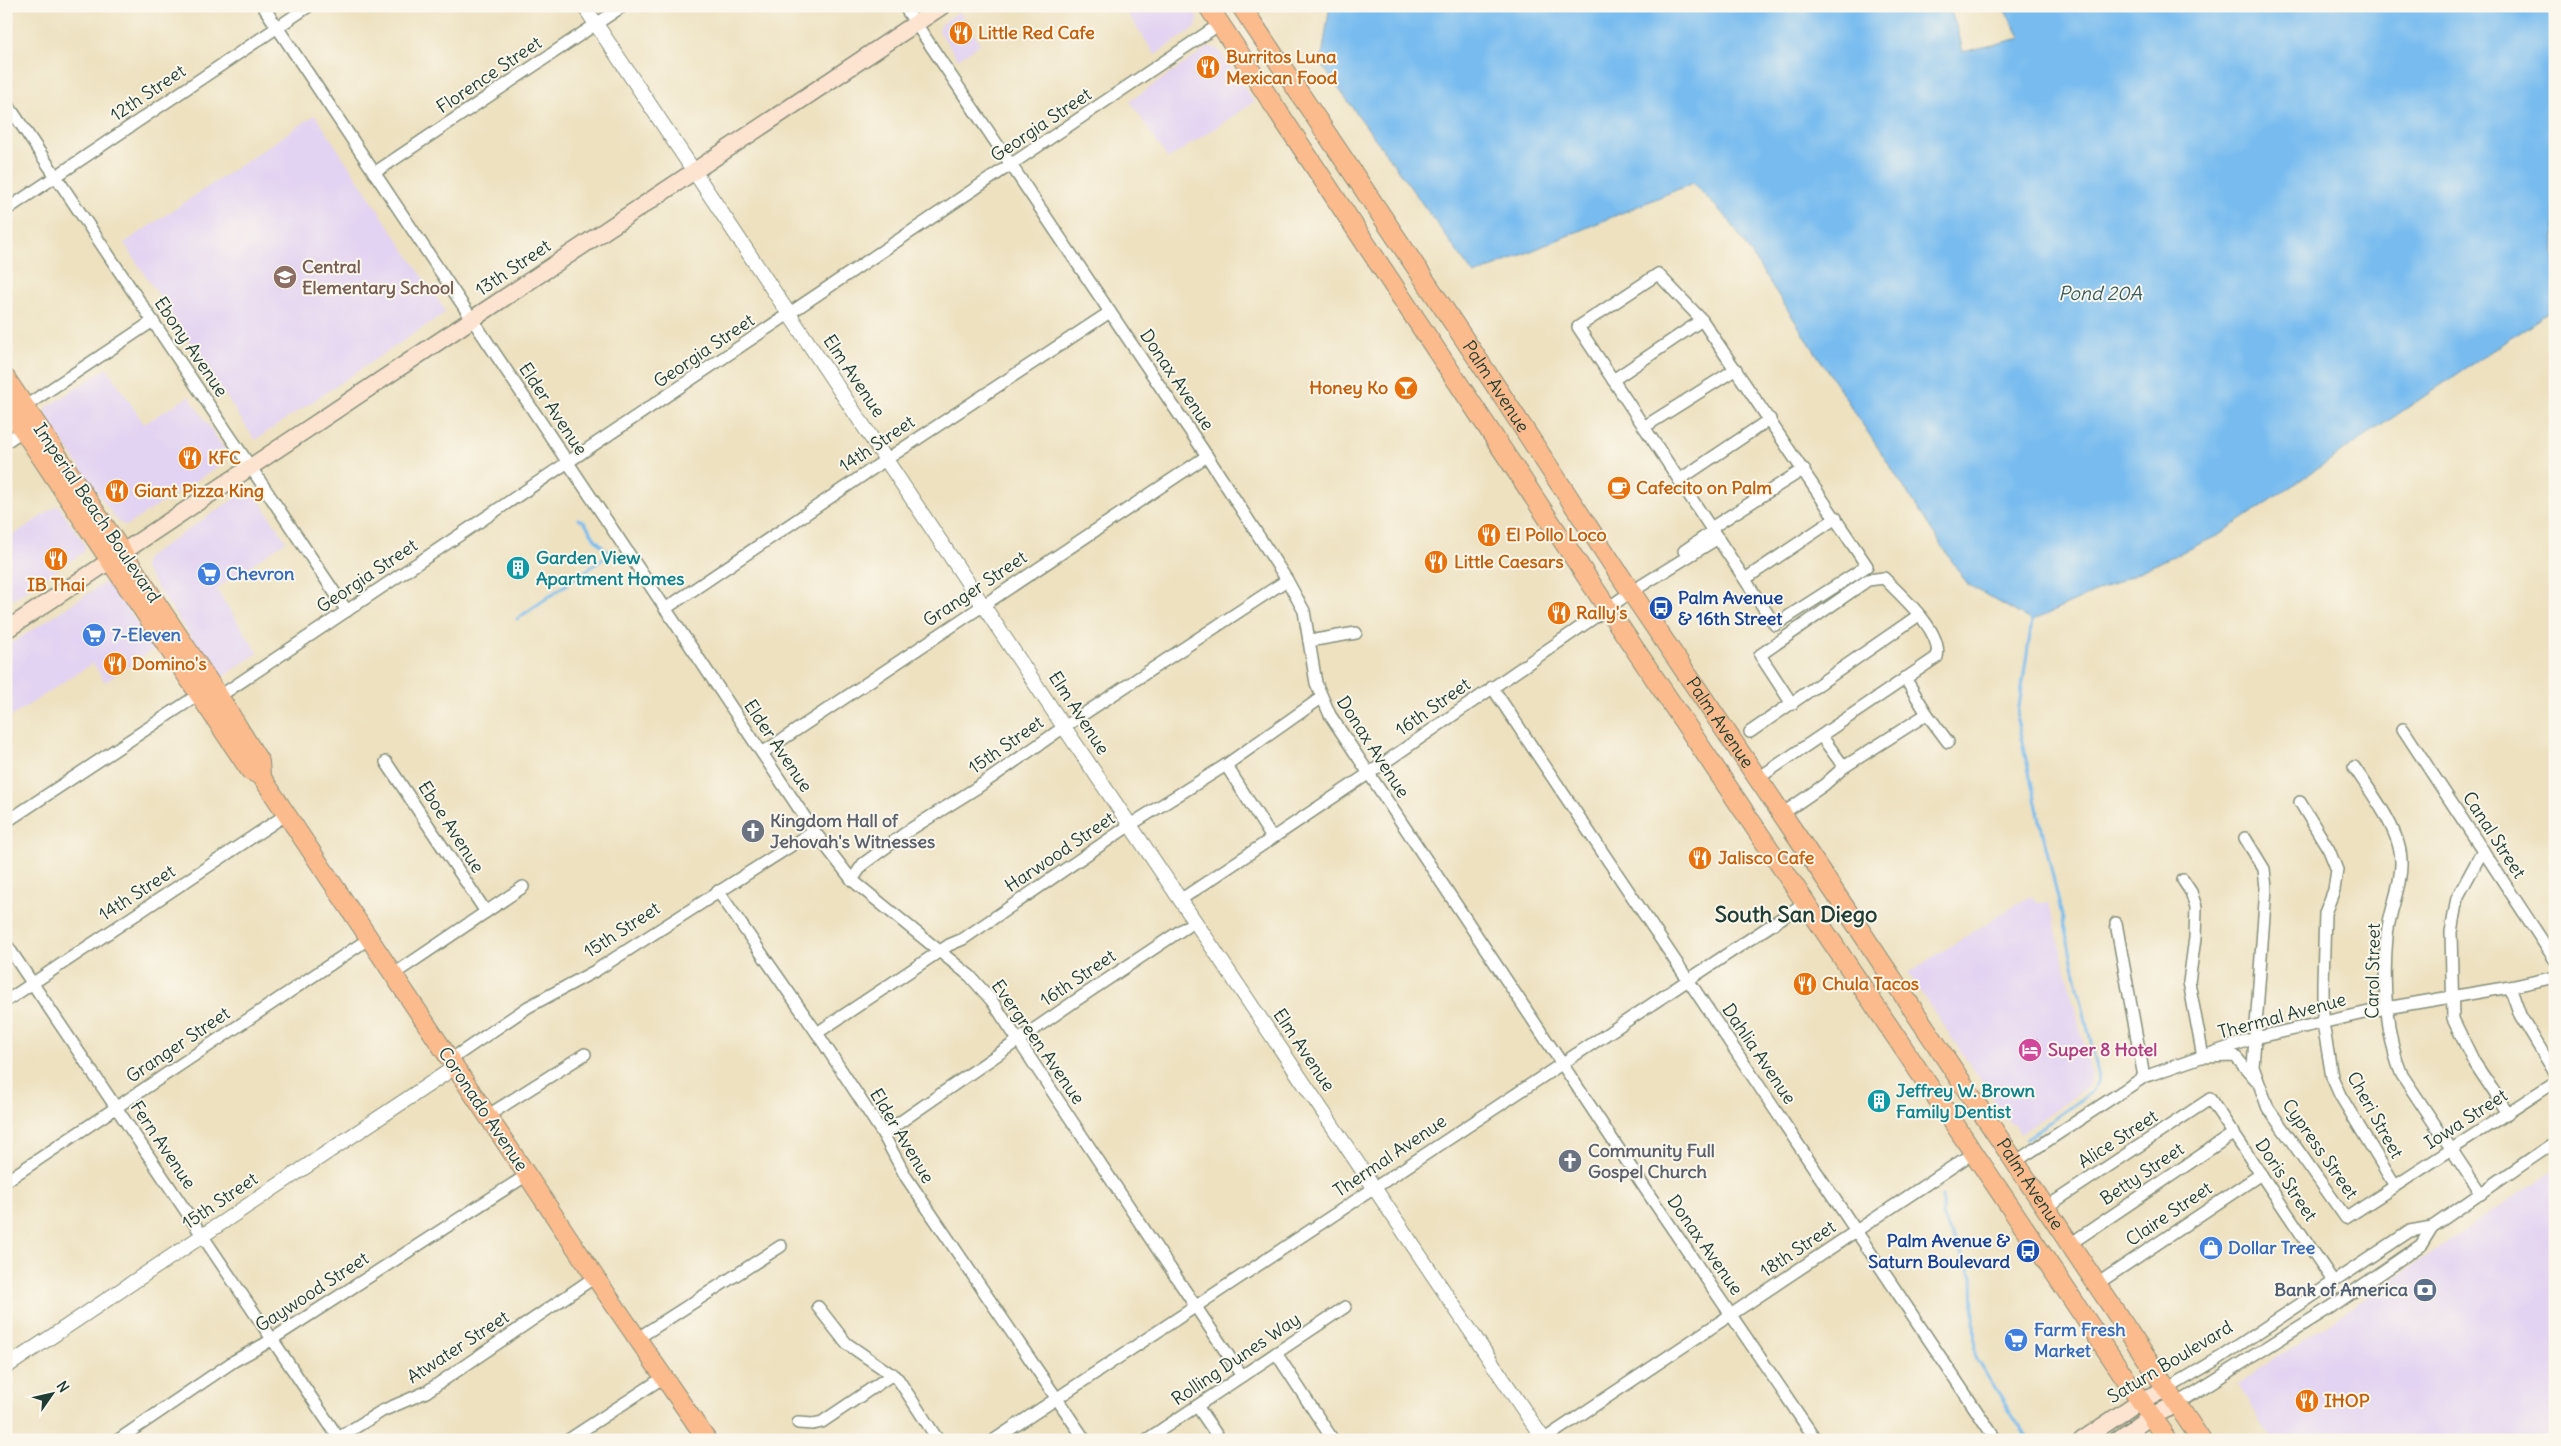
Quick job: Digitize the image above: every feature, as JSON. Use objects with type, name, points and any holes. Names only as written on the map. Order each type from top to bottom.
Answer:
[{"type":"highway","name":"Palm Avenue","points":[[1208,6],[1608,608],[2167,1440]]},
{"type":"highway","name":"Palm Avenue","points":[[1240,6],[2201,1440]]},
{"type":"main road","name":"13th Street","points":[[6,630],[942,6]]},
{"type":"main road","name":"Imperial Beach Boulevard","points":[[6,378],[15,409],[30,426],[209,695],[250,770],[261,776]]},
{"type":"main road","name":"Coronado Avenue","points":[[261,776],[452,1064],[707,1440]]},
{"type":"main road","name":"Saturn Boulevard","points":[[2082,1440],[2141,1400],[2172,1397]]},
{"type":"main road","name":"Saturn Boulevard","points":[[2117,1440],[2151,1416],[2172,1397]]},
{"type":"street","name":"Elder Avenue","points":[[263,6],[814,831]]},
{"type":"street","name":"12th Street","points":[[6,210],[309,6]]},
{"type":"street","name":"Elm Avenue","points":[[584,6],[887,458],[1064,728],[1544,1440]]},
{"type":"street","name":"Florence Street","points":[[374,173],[623,6]]},
{"type":"street","name":"Donax Avenue","points":[[904,6],[1207,456],[1287,580],[1304,611],[1316,683],[1321,698],[1368,774],[1563,1063],[1650,1196],[1816,1440]]},
{"type":"street","name":"Georgia Street","points":[[6,822],[347,611],[1012,166],[1220,24]]},
{"type":"street","name":"Ebony Avenue","points":[[6,102],[347,611]]},
{"type":"street","points":[[1658,274],[1702,320],[1736,369],[1867,566],[1775,625],[1578,327],[1658,274]]},
{"type":"street","name":"14th Street","points":[[665,608],[887,458],[1110,312]]},
{"type":"street","points":[[1613,380],[1702,320]]},
{"type":"street","points":[[15,409],[153,321]]},
{"type":"street","points":[[1644,427],[1736,369]]},
{"type":"street","points":[[1679,480],[1770,419]]},
{"type":"street","points":[[6,442],[30,426]]},
{"type":"street","name":"Granger Street","points":[[762,753],[1207,456]]},
{"type":"street","name":"16th Street","points":[[1180,900],[1368,774],[1631,592],[1680,560],[1689,557],[1714,532],[1804,469]]},
{"type":"street","points":[[1744,578],[1836,518]]},
{"type":"street","points":[[1757,780],[1937,657],[1936,638],[1920,615],[1884,578],[1868,580],[1760,655],[1792,704]]},
{"type":"street","name":"15th Street","points":[[852,880],[863,864],[911,830],[1287,580]]},
{"type":"street","points":[[1750,732],[1920,615]]},
{"type":"street","points":[[1309,641],[1356,633]]},
{"type":"street","points":[[1905,678],[1927,714],[1948,742]]},
{"type":"street","name":"Dahlia Avenue","points":[[1492,687],[1996,1440]]},
{"type":"street","name":"Harwood Street","points":[[817,1033],[940,952],[963,939],[1130,825],[1226,765],[1321,698]]},
{"type":"street","points":[[1782,814],[1824,785],[1844,767],[1927,714]]},
{"type":"street","name":"Canal Street","points":[[2403,729],[2555,960]]},
{"type":"street","points":[[1822,737],[1844,767]]},
{"type":"street","name":"Eboe Avenue","points":[[386,762],[486,912]]},
{"type":"street","points":[[1226,765],[1272,838]]},
{"type":"street","name":"Carol Street","points":[[2354,767],[2379,804],[2396,839],[2402,861],[2387,936],[2386,1008],[2394,1057],[2402,1075],[2480,1194]]},
{"type":"street","name":"Cheri Street","points":[[2300,802],[2329,850],[2336,870],[2334,890],[2326,913],[2323,1023],[2332,1077],[2340,1095],[2395,1186]]},
{"type":"street","name":"14th Street","points":[[6,1001],[287,814]]},
{"type":"street","name":"15th Street","points":[[6,1367],[203,1236],[452,1064],[528,1008],[595,971],[814,831]]},
{"type":"street","name":"Evergreen Avenue","points":[[814,831],[852,880],[970,976],[992,1001],[1242,1376]]},
{"type":"street","name":"Cypress Street","points":[[2245,838],[2264,869],[2266,888],[2254,1067],[2268,1108],[2346,1218]]},
{"type":"street","points":[[2483,850],[2457,898],[2451,932],[2454,1019],[2463,1042],[2508,1113]]},
{"type":"street","points":[[2183,880],[2191,892],[2196,907],[2195,938],[2189,982],[2202,1057],[2235,1056],[2260,1083]]},
{"type":"street","points":[[394,974],[524,887]]},
{"type":"street","name":"Elder Avenue","points":[[718,891],[817,1033],[883,1134],[906,1177],[1085,1440]]},
{"type":"street","name":"Thermal Avenue","points":[[994,1440],[1806,902]]},
{"type":"street","name":"16th Street","points":[[883,1134],[1195,921]]},
{"type":"street","points":[[2116,922],[2144,1077]]},
{"type":"street","name":"Granger Street","points":[[6,1180],[370,938]]},
{"type":"street","name":"Fern Avenue","points":[[6,944],[338,1439]]},
{"type":"street","name":"Thermal Avenue","points":[[2015,1162],[2144,1077],[2255,1038],[2386,1008],[2510,987],[2555,977]]},
{"type":"street","points":[[2510,987],[2520,1016],[2555,1073]]},
{"type":"street","points":[[488,1116],[585,1054]]},
{"type":"street","name":"Iowa Street","points":[[2346,1218],[2555,1082]]},
{"type":"street","name":"Doris Street","points":[[2210,1099],[2333,1281]]},
{"type":"street","name":"Alice Street","points":[[2045,1208],[2210,1099]]},
{"type":"street","name":"Betty Street","points":[[2070,1244],[2234,1133]]},
{"type":"street","name":"Saturn Boulevard","points":[[2172,1397],[2221,1357],[2333,1281],[2410,1231],[2432,1227],[2555,1142]]},
{"type":"street","name":"18th Street","points":[[1544,1440],[1973,1153]]},
{"type":"street","name":"Claire Street","points":[[2097,1284],[2261,1174]]},
{"type":"street","name":"Gaywood Street","points":[[118,1440],[234,1361],[527,1175]]},
{"type":"street","name":"Saturn Boulevard","points":[[2172,1397],[2331,1307],[2421,1246],[2432,1227]]},
{"type":"street","points":[[638,1338],[781,1246]]},
{"type":"street","name":"Atwater Street","points":[[338,1439],[382,1411],[426,1392],[596,1278]]},
{"type":"street","points":[[818,1307],[846,1343],[893,1374],[938,1440]]},
{"type":"street","name":"Rolling Dunes Way","points":[[1146,1440],[1345,1307]]},
{"type":"street","points":[[1276,1353],[1333,1440]]},
{"type":"street","points":[[798,1423],[813,1424],[822,1422],[893,1374]]},
{"type":"street","points":[[568,1440],[664,1377]]},
{"type":"street","points":[[1197,1406],[1220,1440]]},
{"type":"shaded area","points":[[1123,6],[1189,6],[1198,19],[1196,27],[1155,55]]},
{"type":"shaded area","points":[[959,12],[980,44],[958,59],[939,31],[940,25]]},
{"type":"shaded area","points":[[1209,47],[1218,49],[1254,102],[1168,159],[1130,101]]},
{"type":"shaded area","name":"Central Elementary School","points":[[315,115],[446,312],[255,440],[124,243]]},
{"type":"shaded area","points":[[107,368],[144,424],[189,396],[224,449],[225,462],[126,526],[117,521],[44,414],[46,408]]},
{"type":"shaded area","points":[[244,492],[250,492],[257,497],[286,541],[216,589],[258,653],[221,678],[218,677],[144,568],[146,558]]},
{"type":"shaded area","points":[[58,505],[85,545],[84,552],[6,604],[6,540]]},
{"type":"shaded area","points":[[104,583],[111,585],[155,648],[105,682],[93,663],[6,720],[6,647]]},
{"type":"shaded area","points":[[2030,896],[2039,903],[2049,903],[2092,1076],[2088,1087],[2020,1134],[2014,1124],[2009,1122],[1908,973]]},
{"type":"shaded area","points":[[2555,1169],[2555,1440],[2273,1440],[2237,1385]]},
{"type":"water","name":"Pond 20A","points":[[1335,6],[1949,6],[1963,52],[2021,38],[2002,6],[2555,6],[2555,308],[2219,535],[2032,621],[1967,584],[1729,220],[1693,183],[1474,275],[1321,64],[1329,11]]},
{"type":"waterway","points":[[517,619],[610,554],[596,540],[584,522],[578,519]]},
{"type":"waterway","points":[[2026,1139],[2091,1092],[2097,1083],[2098,1073],[2017,720],[2032,621]]},
{"type":"waterway","points":[[1942,1197],[1942,1216],[1973,1277],[1975,1357],[2028,1440]]},
{"type":"place","name":"Little Red Cafe","points":[[961,33]]},
{"type":"place","name":"Burritos Luna Mexican Food","points":[[1208,67]]},
{"type":"place","name":"Central Elementary School","points":[[285,277]]},
{"type":"place","name":"Honey Ko","points":[[1406,388]]},
{"type":"place","name":"KFC","points":[[190,458]]},
{"type":"place","name":"Cafecito on Palm","points":[[1619,488]]},
{"type":"place","name":"Giant Pizza King","points":[[117,491]]},
{"type":"place","name":"El Pollo Loco","points":[[1489,535]]},
{"type":"place","name":"IB Thai","points":[[56,559]]},
{"type":"place","name":"Little Caesars","points":[[1436,562]]},
{"type":"place","name":"Garden View Apartment Homes","points":[[518,568]]},
{"type":"place","name":"Chevron","points":[[209,574]]},
{"type":"place","name":"Palm Avenue & 16th Street","points":[[1661,608]]},
{"type":"place","name":"Rally's","points":[[1559,613]]},
{"type":"place","name":"7-Eleven","points":[[94,635]]},
{"type":"place","name":"Domino's","points":[[115,664]]},
{"type":"place","name":"Kingdom Hall of Jehovah's Witnesses","points":[[753,831]]},
{"type":"place","name":"Jalisco Cafe","points":[[1700,858]]},
{"type":"place","name":"Chula Tacos","points":[[1805,984]]},
{"type":"place","name":"Super 8 Hotel","points":[[2030,1050]]},
{"type":"place","name":"Jeffrey W. Brown Family Dentist","points":[[1879,1101]]},
{"type":"place","name":"Community Full Gospel Church","points":[[1570,1161]]},
{"type":"place","name":"Dollar Tree","points":[[2211,1248]]},
{"type":"place","name":"Palm Avenue & Saturn Boulevard","points":[[2028,1251]]},
{"type":"place","name":"Bank of America","points":[[2425,1290]]},
{"type":"place","name":"Farm Fresh Market","points":[[2016,1340]]},
{"type":"place","name":"IHOP","points":[[2307,1401]]},
{"type":"district","name":"South San Diego","points":[[1796,914]]}]
